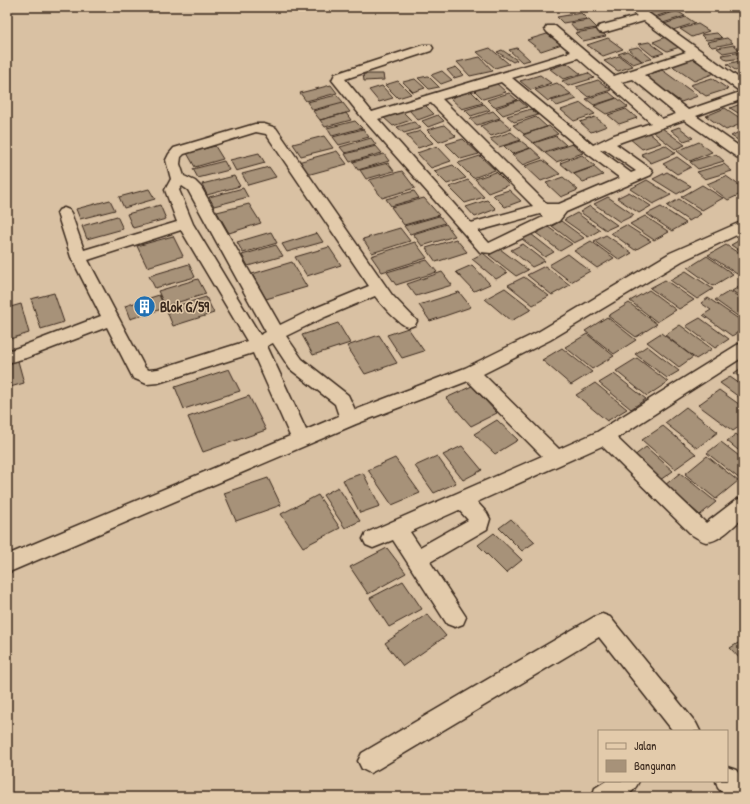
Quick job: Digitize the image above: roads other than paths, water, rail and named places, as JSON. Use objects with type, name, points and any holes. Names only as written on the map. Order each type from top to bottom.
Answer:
[{"type":"street","points":[[633,7],[743,87]]},
{"type":"street","points":[[603,29],[646,17]]},
{"type":"street","points":[[551,30],[659,123]]},
{"type":"street","points":[[427,48],[339,77],[338,80],[482,246],[491,248],[553,212],[646,172],[606,143]]},
{"type":"street","points":[[612,82],[695,53]]},
{"type":"street","points":[[369,117],[580,54]]},
{"type":"street","points":[[635,74],[686,115],[743,155]]},
{"type":"street","points":[[502,78],[630,179]]},
{"type":"street","points":[[592,150],[606,143],[659,123],[743,95]]},
{"type":"street","points":[[434,98],[553,212]]},
{"type":"street","points":[[301,440],[257,344],[185,224],[172,190],[178,180],[172,158],[174,154],[179,151],[255,128],[264,128],[270,131],[386,299],[409,321]]},
{"type":"street","points":[[178,180],[194,187],[276,334],[296,364],[342,400],[350,419]]},
{"type":"street","points":[[468,229],[553,212]]},
{"type":"street","points":[[64,213],[79,257],[110,319],[139,373],[147,377],[158,376],[230,355],[257,344],[320,313],[379,288]]},
{"type":"street","points":[[79,257],[185,224]]},
{"type":"street","points":[[7,564],[350,419],[471,373],[544,336],[676,257],[743,226]]},
{"type":"street","points":[[7,357],[20,354],[110,319]]},
{"type":"street","points":[[373,539],[604,438],[743,349]]},
{"type":"street","points":[[471,373],[556,458]]},
{"type":"street","points":[[604,438],[699,529],[706,533],[711,532],[743,506]]},
{"type":"street","points":[[417,560],[480,523],[480,519],[462,499]]},
{"type":"street","points":[[396,529],[455,618]]},
{"type":"street","points":[[370,761],[602,624],[687,730]]},
{"type":"street","points":[[728,780],[742,797]]},
{"type":"street","points":[[604,797],[626,782]]},
{"type":"place","name":"Blok G/59","points":[[145,307]]}]
